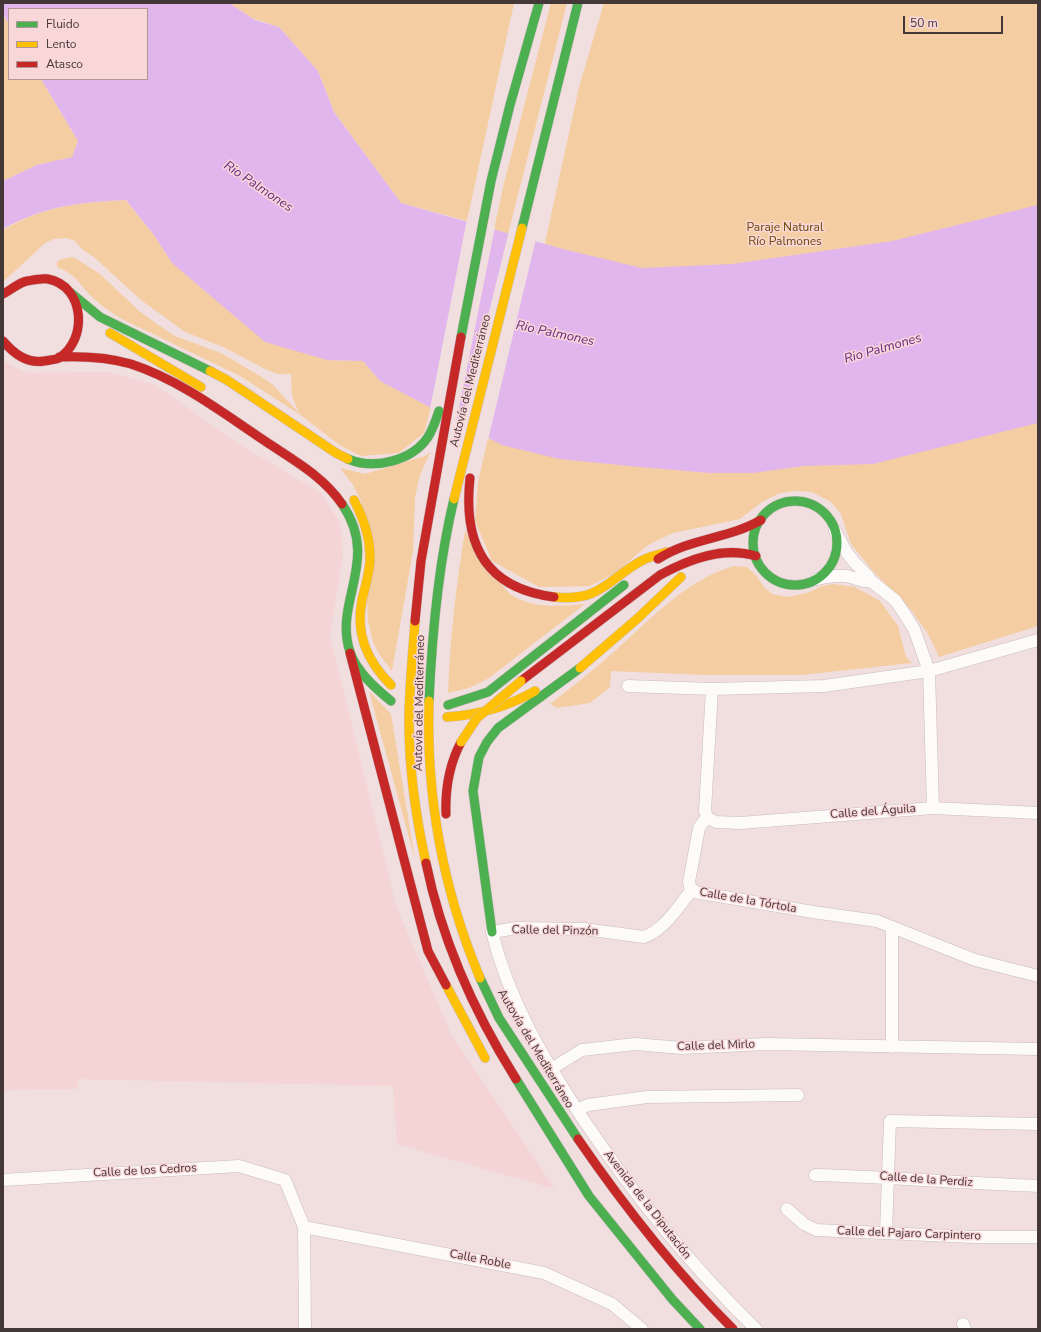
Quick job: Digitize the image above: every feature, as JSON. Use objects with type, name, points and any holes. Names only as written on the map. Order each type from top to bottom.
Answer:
[{"type":"main road","name":"Autovía del Mediterráneo","points":[[539,3],[492,181],[464,322],[421,561],[416,606],[409,722],[413,777],[420,836],[435,901],[448,945],[468,993],[492,1041],[589,1196],[672,1299],[700,1329]]},
{"type":"main road","name":"Autovía del Mediterráneo","points":[[578,3],[532,190],[466,444],[439,573],[430,681],[429,739],[432,784],[448,887],[467,944],[489,999],[567,1124],[631,1213],[674,1266],[733,1329]]},
{"type":"main road","points":[[527,11],[530,34]]},
{"type":"main road","points":[[3,294],[26,281],[42,279],[58,283],[100,317],[126,332],[160,345],[227,380],[336,453],[354,461],[376,464],[397,460],[417,451],[429,436],[437,420],[450,356],[464,322]]},
{"type":"main road","points":[[3,300],[12,289]]},
{"type":"main road","points":[[71,294],[80,310],[90,320],[243,414]]},
{"type":"main road","points":[[59,357],[70,349],[78,337],[81,319],[80,310]]},
{"type":"main road","points":[[3,341],[14,354],[32,361],[46,361],[59,357],[75,355],[104,357],[149,370],[207,402],[315,475],[329,487],[348,511],[356,537],[358,560],[347,619],[350,653],[428,951],[476,1044],[488,1064]]},
{"type":"main road","points":[[448,887],[455,870],[445,806],[447,783],[452,763],[461,742],[477,718],[522,681],[660,575],[673,567],[708,556],[731,552],[746,552],[758,560],[772,578],[780,582],[799,585],[817,579],[824,574],[834,558],[837,540],[835,531],[826,515],[818,509],[801,502],[782,504],[774,508],[761,520],[737,533],[704,538],[641,560],[604,588],[590,594],[556,598],[521,591],[496,575],[479,554],[468,528],[467,493],[472,464],[466,444]]},
{"type":"main road","points":[[350,494],[362,514],[370,542],[369,570],[361,602],[360,630],[362,640],[368,660],[391,686]]},
{"type":"main road","points":[[758,560],[754,538],[761,520]]},
{"type":"main road","points":[[642,571],[667,552]]},
{"type":"main road","points":[[708,565],[732,559],[758,560]]},
{"type":"main road","points":[[447,717],[488,712],[504,708],[542,687],[681,577],[692,572]]},
{"type":"main road","points":[[492,932],[473,791],[474,774],[486,740],[498,728],[613,642],[644,615],[681,577]]},
{"type":"main road","points":[[448,705],[488,692],[630,581]]},
{"type":"main road","points":[[350,653],[364,675],[391,701]]},
{"type":"main road","points":[[576,1190],[589,1196]]},
{"type":"main road","points":[[672,1299],[686,1329]]},
{"type":"street","points":[[835,531],[847,553],[871,581],[894,600],[902,610],[914,629],[929,671],[932,808]]},
{"type":"street","points":[[817,579],[840,576],[865,582],[871,581]]},
{"type":"street","points":[[628,686],[712,689],[824,686],[929,671],[1038,640]]},
{"type":"street","points":[[708,818],[706,811],[712,689]]},
{"type":"street","name":"Calle del Águila","points":[[708,818],[716,822],[740,823],[932,808],[1038,812]]},
{"type":"street","name":"Calle de la Tórtola","points":[[708,818],[699,828],[689,882],[692,890],[699,894],[877,921],[974,960],[1038,976]]},
{"type":"street","name":"Calle del Pinzón","points":[[492,932],[517,928],[584,929],[644,937],[653,934],[660,929],[692,890]]},
{"type":"street","points":[[892,928],[892,1047]]},
{"type":"street","points":[[492,932],[500,963],[512,994],[551,1069]]},
{"type":"street","name":"Calle del Mirlo","points":[[551,1069],[582,1050],[636,1044],[682,1048],[767,1044],[1038,1049]]},
{"type":"street","name":"Avenida de la Diputación","points":[[551,1069],[606,1153],[647,1208],[692,1264],[756,1329]]},
{"type":"street","points":[[577,1110],[588,1105],[647,1097],[798,1095]]},
{"type":"street","points":[[886,1234],[890,1121],[1038,1124]]},
{"type":"street","name":"Calle de los Cedros","points":[[3,1180],[239,1166],[285,1180],[304,1227]]},
{"type":"street","name":"Calle de la Perdiz","points":[[815,1175],[889,1177],[950,1183],[1038,1186]]},
{"type":"street","name":"Calle del Pajaro Carpintero","points":[[787,1208],[804,1224],[816,1230],[974,1237],[1038,1237]]},
{"type":"street","points":[[304,1227],[305,1329]]},
{"type":"street","name":"Calle Roble","points":[[304,1227],[544,1273],[612,1304],[642,1329]]},
{"type":"shaded area","points":[[3,361],[27,373],[108,372],[155,385],[239,444],[321,493],[340,523],[343,555],[330,635],[396,906],[451,1034],[555,1189],[397,1144],[393,1086],[78,1079],[77,1089],[3,1090]]},
{"type":"green space","points":[[229,3],[514,3],[467,221],[401,203],[334,112],[318,71],[279,27],[252,18]]},
{"type":"green space","points":[[551,3],[567,3],[508,234],[494,229],[504,183]]},
{"type":"green space","name":"Paraje Natural Río Palmones","points":[[604,3],[1038,3],[1038,626],[939,657],[928,634],[911,610],[872,570],[851,544],[841,514],[831,502],[812,492],[796,491],[780,493],[762,502],[740,519],[673,533],[648,545],[615,573],[590,586],[539,587],[492,561],[475,521],[478,482],[488,438],[495,441],[545,243],[579,87]]},
{"type":"green space","points":[[3,14],[8,22],[8,80],[42,80],[78,141],[73,157],[37,165],[3,181]]},
{"type":"green space","points":[[126,200],[154,235],[172,263],[327,360],[363,361],[380,381],[431,407],[424,433],[399,453],[361,456],[341,446],[299,414],[240,376],[122,319],[103,306],[92,297],[73,276],[57,267],[57,262],[62,259],[73,257],[86,265],[100,274],[139,311],[175,336],[221,353],[272,384],[299,413],[292,396],[291,374],[278,374],[267,370],[223,347],[185,332],[141,300],[95,258],[82,249],[75,241],[66,238],[54,239],[45,243],[3,282],[3,230],[33,215],[48,210],[93,202]]},
{"type":"green space","points":[[430,452],[419,478],[415,498],[413,551],[392,671],[379,654],[373,642],[368,621],[362,503],[353,485],[340,468],[365,474],[425,456]]},
{"type":"green space","points":[[465,531],[496,576],[513,596],[530,603],[548,606],[585,604],[489,678],[469,688],[448,693],[454,612]]},
{"type":"green space","points":[[734,566],[747,567],[772,594],[787,597],[807,593],[822,586],[833,584],[855,587],[880,601],[898,626],[906,657],[912,663],[802,675],[705,675],[611,671],[610,687],[590,703],[557,708],[550,704],[600,664],[685,590],[717,572]]},
{"type":"green space","points":[[369,691],[391,714],[415,859]]},
{"type":"water","name":"Rio Palmones","points":[[3,3],[229,3],[255,20],[279,27],[318,71],[334,112],[401,203],[563,249],[642,268],[732,264],[892,241],[1038,205],[1038,423],[873,464],[804,466],[753,473],[710,473],[559,459],[502,445],[380,381],[363,361],[327,360],[265,342],[172,263],[154,235],[126,200],[93,202],[48,210],[18,221],[3,229],[3,181],[37,165],[72,157],[78,141],[42,80],[148,80],[148,8],[8,8],[8,22],[3,14]]},
{"type":"pier","points":[[467,219],[495,227],[456,423],[430,409]]},
{"type":"pier","points":[[509,231],[536,239],[488,440],[461,425]]},
{"type":"traffic: fast","points":[[461,337],[491,181],[510,105],[539,3]]},
{"type":"traffic: fast","points":[[522,228],[578,3]]},
{"type":"traffic: fast","points":[[71,293],[100,317],[210,371]]},
{"type":"traffic: fast","points":[[348,459],[369,464],[392,461],[403,457],[421,445],[428,437],[439,411]]},
{"type":"traffic: fast","points":[[429,701],[432,650],[440,574],[448,524],[454,499]]},
{"type":"traffic: fast","points":[[795,501],[803,502],[818,508],[830,520],[836,535],[837,543],[836,551],[830,566],[818,578],[803,584],[795,585],[787,584],[772,578],[760,566],[754,551],[753,543],[754,535],[760,520],[772,508],[787,502],[795,501]]},
{"type":"traffic: fast","points":[[342,504],[353,525],[357,544],[357,562],[347,615],[346,633],[350,652],[362,673],[391,701]]},
{"type":"traffic: fast","points":[[448,705],[488,692],[624,585]]},
{"type":"traffic: fast","points":[[492,932],[473,791],[479,757],[487,742],[498,728],[580,668]]},
{"type":"traffic: fast","points":[[480,978],[499,1018],[578,1139]]},
{"type":"traffic: fast","points":[[516,1079],[589,1196],[672,1299],[700,1329]]},
{"type":"traffic: slow","points":[[454,499],[522,228]]},
{"type":"traffic: slow","points":[[110,333],[201,387]]},
{"type":"traffic: slow","points":[[210,371],[227,380],[336,453],[348,459]]},
{"type":"traffic: slow","points":[[354,500],[366,529],[370,553],[369,571],[360,612],[362,636],[369,657],[391,685]]},
{"type":"traffic: slow","points":[[554,597],[570,598],[583,596],[594,592],[603,588],[643,560],[667,552]]},
{"type":"traffic: slow","points":[[580,668],[638,618],[681,577]]},
{"type":"traffic: slow","points":[[415,621],[409,739],[414,793],[426,863]]},
{"type":"traffic: slow","points":[[461,742],[477,718],[521,681]]},
{"type":"traffic: slow","points":[[447,717],[482,712],[503,706],[535,691]]},
{"type":"traffic: slow","points":[[429,701],[430,772],[440,842],[456,911],[480,978]]},
{"type":"traffic: slow","points":[[446,985],[485,1058]]},
{"type":"traffic: jam","points":[[3,294],[24,282],[38,279],[48,279],[60,284],[69,292],[75,302],[78,314],[78,327],[75,339],[68,350],[57,359],[38,362],[32,361],[16,354],[3,341]]},
{"type":"traffic: jam","points":[[415,621],[421,561],[461,337]]},
{"type":"traffic: jam","points":[[59,357],[104,358],[131,364],[167,379],[201,398],[307,469],[326,485],[342,504]]},
{"type":"traffic: jam","points":[[470,478],[470,523],[475,542],[483,558],[495,573],[510,584],[530,592],[554,597]]},
{"type":"traffic: jam","points":[[658,559],[670,552],[696,542],[735,531],[761,520]]},
{"type":"traffic: jam","points":[[521,681],[660,575],[671,569],[694,559],[719,553],[744,553],[756,556]]},
{"type":"traffic: jam","points":[[350,653],[428,951],[446,985]]},
{"type":"traffic: jam","points":[[446,814],[446,795],[449,777],[453,759],[461,742]]},
{"type":"traffic: jam","points":[[426,863],[441,920],[461,975],[486,1028],[516,1079]]},
{"type":"traffic: jam","points":[[578,1139],[613,1189],[651,1237],[691,1284],[733,1329]]}]
